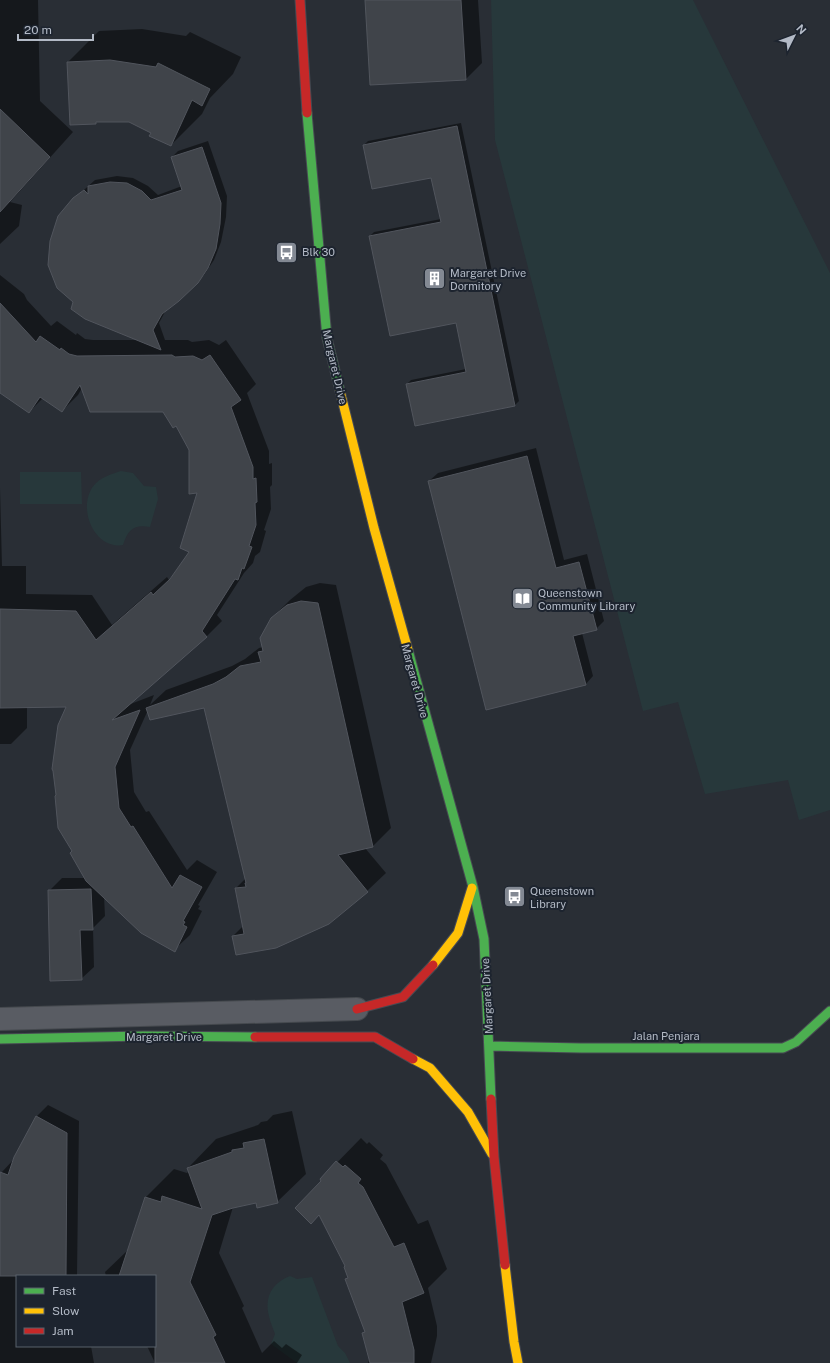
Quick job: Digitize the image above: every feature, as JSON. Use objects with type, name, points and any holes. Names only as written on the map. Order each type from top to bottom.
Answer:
[{"type":"street","name":"Margaret Drive","points":[[300,0],[305,95],[327,338],[374,528],[473,886],[484,939],[494,1157],[502,1242],[514,1342],[518,1363]]},
{"type":"street","points":[[357,1009],[403,997],[431,968],[458,933],[473,886]]},
{"type":"street","name":"Margaret Drive","points":[[0,1019],[357,1009]]},
{"type":"street","name":"Jalan Penjara","points":[[490,1046],[596,1048],[783,1048],[796,1042],[830,1011]]},
{"type":"street","name":"Margaret Drive","points":[[0,1039],[144,1036],[295,1038],[376,1037],[430,1068],[468,1112],[494,1157]]},
{"type":"shaded area","points":[[491,0],[693,0],[830,273],[830,810],[799,820],[788,780],[705,794],[678,702],[643,711],[495,140]]},
{"type":"shaded area","points":[[121,471],[133,473],[144,486],[156,487],[158,499],[150,527],[135,527],[127,535],[123,545],[112,545],[103,540],[90,524],[87,513],[87,502],[90,492],[96,483],[111,474]]},
{"type":"shaded area","points":[[20,472],[81,472],[82,504],[20,504]]},
{"type":"shaded area","points":[[290,1276],[297,1279],[312,1277],[338,1346],[345,1353],[350,1363],[297,1363],[271,1344],[275,1334],[268,1309],[269,1297],[274,1287],[278,1283]]},
{"type":"building","points":[[365,0],[461,0],[466,80],[370,85]]},
{"type":"building","points":[[110,60],[156,67],[158,63],[210,89],[202,106],[192,100],[171,146],[149,136],[151,133],[129,122],[96,122],[96,124],[70,125],[67,62]]},
{"type":"building","points":[[0,109],[50,157],[0,212]]},
{"type":"building","name":"Margaret Drive Dormitory","points":[[457,126],[515,406],[415,426],[406,384],[466,372],[456,323],[390,336],[369,236],[441,222],[431,178],[372,189],[363,145]]},
{"type":"building","points":[[202,147],[221,203],[220,224],[216,249],[208,268],[198,283],[179,301],[162,314],[153,330],[161,350],[85,319],[71,309],[73,302],[57,288],[48,265],[50,241],[58,216],[73,198],[84,190],[88,194],[88,186],[110,182],[127,183],[142,191],[151,200],[182,190],[171,157]]},
{"type":"building","points":[[0,303],[36,342],[40,336],[60,350],[61,348],[69,354],[77,356],[172,355],[175,357],[193,356],[202,360],[210,355],[241,400],[231,407],[253,467],[253,479],[256,478],[257,502],[255,503],[256,525],[249,546],[252,547],[244,569],[242,568],[238,580],[235,579],[202,631],[207,637],[112,720],[140,710],[115,767],[119,808],[131,827],[133,826],[172,888],[180,875],[202,887],[183,921],[185,922],[183,925],[187,927],[175,952],[141,933],[86,881],[70,853],[72,851],[58,828],[56,795],[52,769],[58,725],[66,707],[0,708],[0,609],[76,611],[96,640],[151,592],[153,595],[170,579],[189,552],[180,548],[197,493],[189,494],[189,450],[176,426],[173,428],[163,412],[90,412],[80,385],[62,412],[40,397],[29,413],[0,393]]},
{"type":"building","name":"Queenstown Community Library","points":[[527,456],[556,568],[579,562],[597,630],[573,636],[586,685],[486,710],[428,481]]},
{"type":"building","points":[[301,601],[318,603],[373,847],[338,855],[368,892],[329,924],[276,948],[236,955],[232,936],[244,934],[235,888],[246,887],[246,883],[204,708],[150,720],[146,708],[213,684],[226,677],[240,666],[261,662],[258,652],[263,651],[260,638],[271,618],[287,605]]},
{"type":"building","points":[[91,889],[93,930],[80,930],[82,980],[50,981],[48,890]]},
{"type":"building","points":[[36,1116],[67,1133],[66,1275],[0,1276],[0,1172],[8,1175],[14,1157]]},
{"type":"building","points":[[264,1139],[278,1203],[257,1208],[256,1203],[233,1208],[212,1215],[190,1282],[216,1335],[213,1337],[225,1363],[155,1363],[156,1275],[119,1275],[145,1197],[161,1202],[162,1196],[202,1209],[187,1168],[232,1152],[232,1150],[244,1148],[243,1143]]},
{"type":"building","points":[[336,1161],[343,1167],[345,1165],[361,1179],[358,1183],[363,1187],[394,1247],[404,1243],[424,1293],[402,1302],[414,1350],[414,1363],[370,1363],[362,1333],[365,1332],[345,1279],[348,1278],[344,1267],[345,1266],[319,1215],[311,1224],[295,1208],[321,1181],[320,1179]]},
{"type":"traffic: fast","points":[[307,113],[327,338],[340,391]]},
{"type":"traffic: fast","points":[[408,650],[473,887],[484,939],[491,1099]]},
{"type":"traffic: fast","points":[[490,1046],[581,1048],[783,1048],[796,1042],[830,1011]]},
{"type":"traffic: fast","points":[[0,1039],[144,1036],[255,1037]]},
{"type":"traffic: slow","points":[[340,391],[374,528],[408,650]]},
{"type":"traffic: slow","points":[[433,965],[458,933],[472,888]]},
{"type":"traffic: slow","points":[[413,1059],[430,1068],[468,1112],[492,1154]]},
{"type":"traffic: slow","points":[[505,1265],[514,1342],[518,1363]]},
{"type":"traffic: jam","points":[[300,0],[307,113]]},
{"type":"traffic: jam","points":[[357,1009],[403,997],[433,965]]},
{"type":"traffic: jam","points":[[255,1037],[375,1037],[413,1059]]},
{"type":"traffic: jam","points":[[491,1099],[494,1157],[505,1265]]},
{"type":"place","name":"Blk 30","points":[[286,252]]},
{"type":"place","name":"Margaret Drive Dormitory","points":[[434,279]]},
{"type":"place","name":"Queenstown Community Library","points":[[523,599]]},
{"type":"place","name":"Queenstown Library","points":[[515,897]]}]
